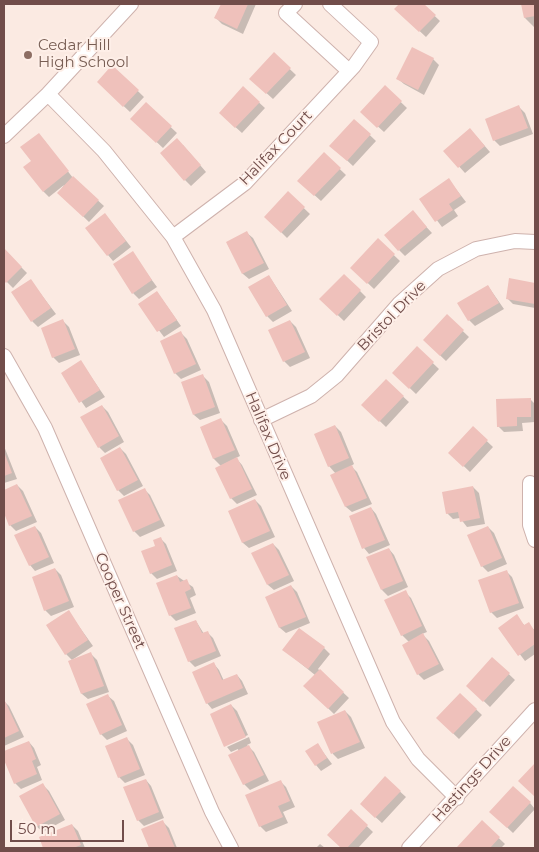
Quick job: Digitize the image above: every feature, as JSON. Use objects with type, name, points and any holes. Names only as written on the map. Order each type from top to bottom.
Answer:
[{"type":"street","points":[[4,136],[48,94],[132,4]]},
{"type":"street","points":[[295,4],[286,13],[349,71]]},
{"type":"street","name":"Halifax Court","points":[[174,237],[245,183],[349,71],[371,42],[330,4]]},
{"type":"street","name":"Halifax Drive","points":[[48,94],[104,151],[174,237],[214,310],[393,722],[418,759],[457,798]]},
{"type":"street","name":"Bristol Drive","points":[[261,420],[311,396],[337,375],[399,304],[438,269],[476,249],[515,241],[535,242]]},
{"type":"street","name":"Cooper Street","points":[[4,356],[45,428],[212,812],[232,848]]},
{"type":"street","points":[[530,483],[530,525],[535,540]]},
{"type":"street","name":"Hastings Drive","points":[[408,848],[457,798],[535,710]]},
{"type":"building","points":[[221,4],[248,4],[237,29],[214,18]]},
{"type":"building","points":[[399,4],[424,4],[436,15],[419,32],[394,9]]},
{"type":"building","points":[[521,4],[535,4],[535,16],[524,18]]},
{"type":"building","points":[[412,47],[434,58],[418,90],[396,79]]},
{"type":"building","points":[[274,52],[291,68],[266,94],[249,79]]},
{"type":"building","points":[[112,65],[139,90],[123,107],[97,82]]},
{"type":"building","points":[[385,85],[402,101],[377,128],[360,112]]},
{"type":"building","points":[[243,86],[260,102],[235,128],[219,113]]},
{"type":"building","points":[[146,102],[172,126],[156,143],[130,119]]},
{"type":"building","points":[[519,105],[528,128],[493,141],[485,119]]},
{"type":"building","points":[[354,119],[371,134],[347,161],[329,146]]},
{"type":"building","points":[[470,128],[485,146],[458,168],[443,151]]},
{"type":"building","points":[[39,133],[69,171],[43,192],[23,167],[31,161],[20,147]]},
{"type":"building","points":[[177,138],[201,165],[184,181],[160,153]]},
{"type":"building","points":[[324,152],[341,168],[314,196],[297,181]]},
{"type":"building","points":[[73,176],[99,200],[83,217],[57,193]]},
{"type":"building","points":[[449,178],[461,196],[449,204],[453,210],[435,222],[419,199]]},
{"type":"building","points":[[288,191],[305,207],[281,233],[264,217]]},
{"type":"building","points":[[413,210],[427,227],[398,251],[384,235]]},
{"type":"building","points":[[105,213],[126,241],[107,256],[85,228]]},
{"type":"building","points":[[247,231],[264,263],[242,274],[226,242]]},
{"type":"building","points":[[378,238],[395,254],[367,284],[350,268]]},
{"type":"building","points":[[4,248],[22,267],[6,283],[4,281]]},
{"type":"building","points":[[133,251],[152,280],[132,294],[113,264]]},
{"type":"building","points":[[344,274],[361,290],[337,316],[319,299]]},
{"type":"building","points":[[269,275],[287,305],[266,317],[248,287]]},
{"type":"building","points":[[509,278],[535,283],[535,304],[506,299]]},
{"type":"building","points":[[31,279],[51,308],[31,322],[11,292]]},
{"type":"building","points":[[488,285],[499,303],[468,321],[457,303]]},
{"type":"building","points":[[157,291],[177,320],[157,332],[138,304]]},
{"type":"building","points":[[447,314],[464,330],[440,356],[423,340]]},
{"type":"building","points":[[63,319],[75,349],[52,358],[41,328]]},
{"type":"building","points":[[290,320],[305,352],[283,362],[268,330]]},
{"type":"building","points":[[181,331],[196,364],[174,374],[160,341]]},
{"type":"building","points":[[417,346],[434,362],[409,389],[392,373]]},
{"type":"building","points":[[81,360],[100,390],[79,403],[61,373]]},
{"type":"building","points":[[203,374],[215,407],[193,415],[181,382]]},
{"type":"building","points":[[386,379],[404,396],[379,422],[361,405]]},
{"type":"building","points":[[531,398],[531,417],[517,417],[517,426],[497,427],[496,399]]},
{"type":"building","points":[[102,405],[119,436],[98,448],[80,417]]},
{"type":"building","points":[[221,418],[235,450],[213,459],[200,427]]},
{"type":"building","points":[[335,425],[349,458],[328,467],[314,434]]},
{"type":"building","points":[[473,426],[488,440],[463,467],[448,453]]},
{"type":"building","points":[[120,447],[138,480],[117,491],[100,458]]},
{"type":"building","points":[[4,452],[12,473],[4,476]]},
{"type":"building","points":[[237,457],[252,489],[230,499],[215,468]]},
{"type":"building","points":[[352,465],[367,498],[345,507],[330,475]]},
{"type":"building","points":[[17,484],[32,516],[9,526],[4,513],[4,490]]},
{"type":"building","points":[[473,486],[480,518],[460,522],[458,512],[446,514],[442,492]]},
{"type":"building","points":[[145,488],[160,520],[133,532],[118,500]]},
{"type":"building","points":[[255,499],[270,531],[242,543],[228,511]]},
{"type":"building","points":[[371,507],[385,540],[362,549],[349,516]]},
{"type":"building","points":[[35,526],[49,557],[29,566],[14,535]]},
{"type":"building","points":[[488,526],[502,558],[481,567],[467,535]]},
{"type":"building","points":[[161,537],[172,565],[150,574],[141,551],[155,546],[153,540]]},
{"type":"building","points":[[273,543],[289,575],[267,585],[251,553]]},
{"type":"building","points":[[389,548],[403,581],[381,590],[366,557]]},
{"type":"building","points":[[55,568],[69,601],[44,611],[32,577]]},
{"type":"building","points":[[507,570],[519,603],[490,613],[478,580]]},
{"type":"building","points":[[177,575],[180,582],[187,579],[191,589],[185,592],[191,608],[169,616],[156,583]]},
{"type":"building","points":[[291,585],[306,617],[279,628],[265,597]]},
{"type":"building","points":[[406,590],[422,626],[401,636],[384,600]]},
{"type":"building","points":[[69,610],[88,640],[65,655],[46,625]]},
{"type":"building","points":[[517,614],[524,625],[529,622],[535,632],[535,644],[518,656],[498,628]]},
{"type":"building","points":[[196,620],[202,633],[208,631],[216,651],[188,662],[174,628]]},
{"type":"building","points":[[299,628],[325,647],[308,669],[282,650]]},
{"type":"building","points":[[423,633],[439,664],[417,675],[402,645]]},
{"type":"building","points":[[91,652],[104,686],[81,694],[68,661]]},
{"type":"building","points":[[492,657],[510,673],[483,702],[466,686]]},
{"type":"building","points":[[214,662],[222,680],[237,674],[243,688],[206,704],[192,672]]},
{"type":"building","points":[[320,669],[344,692],[328,709],[303,686]]},
{"type":"building","points":[[460,693],[477,709],[453,734],[436,718]]},
{"type":"building","points":[[108,694],[122,725],[100,735],[86,704]]},
{"type":"building","points":[[4,699],[19,731],[4,738]]},
{"type":"building","points":[[231,704],[246,737],[224,747],[210,714]]},
{"type":"building","points":[[345,710],[360,742],[331,754],[317,722]]},
{"type":"building","points":[[127,737],[140,769],[118,778],[105,746]]},
{"type":"building","points":[[29,741],[36,759],[32,761],[37,774],[14,784],[4,760],[4,751]]},
{"type":"building","points":[[318,743],[327,758],[315,766],[305,751]]},
{"type":"building","points":[[249,745],[264,775],[243,785],[228,755]]},
{"type":"building","points":[[535,763],[535,797],[518,781]]},
{"type":"building","points":[[385,776],[401,791],[375,818],[360,804]]},
{"type":"building","points":[[146,779],[159,812],[137,821],[123,787]]},
{"type":"building","points":[[281,780],[290,801],[278,806],[283,817],[259,827],[245,795]]},
{"type":"building","points":[[43,783],[60,814],[36,827],[19,796]]},
{"type":"building","points":[[513,786],[531,802],[507,828],[489,812]]},
{"type":"building","points":[[351,809],[368,825],[347,848],[341,848],[327,835]]},
{"type":"building","points":[[163,820],[175,848],[149,848],[141,829]]},
{"type":"building","points":[[482,820],[500,837],[490,848],[457,847]]},
{"type":"building","points":[[72,824],[81,845],[73,848],[43,848],[39,837]]},
{"type":"place","name":"Cedar Hill High School","points":[[28,55]]}]
